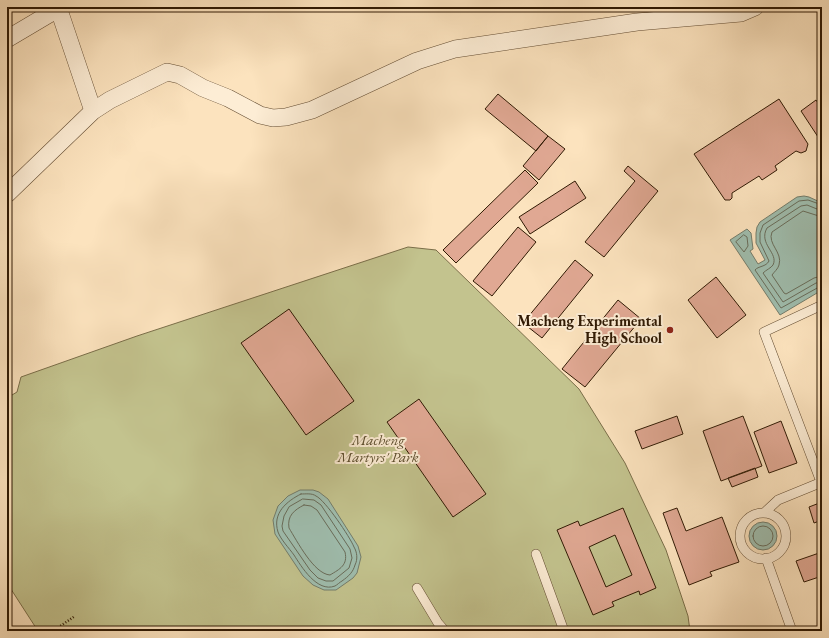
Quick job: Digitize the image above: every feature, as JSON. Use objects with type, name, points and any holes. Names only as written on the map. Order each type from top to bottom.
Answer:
[{"type":"street","points":[[7,194],[93,111],[110,100],[167,72],[180,75],[203,88],[228,98],[260,115],[273,118],[286,117],[312,110],[417,61],[455,49],[637,22],[741,13],[755,7]]},
{"type":"street","points":[[7,39],[59,8],[93,111]]},
{"type":"lane","points":[[764,513],[778,500],[821,482],[764,332],[822,305]]},
{"type":"lane","points":[[764,513],[773,515],[780,520],[784,528],[786,537],[784,545],[778,553],[766,558],[753,556],[746,551],[741,543],[740,534],[742,526],[747,518],[755,514],[764,513]]},
{"type":"lane","points":[[536,554],[564,631]]},
{"type":"lane","points":[[766,558],[792,631]]},
{"type":"lane","points":[[416,588],[438,623],[445,631]]},
{"type":"path","points":[[52,631],[75,616]]},
{"type":"green space","name":"Macheng Martyrs' Park","points":[[408,247],[436,250],[579,389],[625,463],[666,550],[688,616],[690,631],[38,631],[7,583],[7,398],[17,392],[21,377],[137,336]]},
{"type":"water","points":[[804,196],[822,203],[822,290],[780,315],[730,240],[747,229],[751,233],[753,249],[750,251],[758,264],[765,260],[756,243],[757,227],[760,222],[797,197]]},
{"type":"water","points":[[300,490],[313,490],[319,492],[328,499],[358,546],[361,557],[357,573],[353,578],[336,590],[324,590],[313,585],[303,576],[275,534],[273,520],[278,506],[288,496]]},
{"type":"water","points":[[763,522],[773,526],[777,536],[773,546],[763,550],[753,546],[749,536],[753,526]]},
{"type":"building","points":[[498,94],[548,136],[536,151],[485,109]]},
{"type":"building","points":[[779,99],[808,144],[806,151],[801,153],[796,151],[775,166],[777,170],[762,180],[759,176],[732,193],[732,198],[730,200],[725,200],[694,154]]},
{"type":"building","points":[[816,100],[822,109],[822,143],[801,111]]},
{"type":"building","points":[[548,136],[565,149],[539,180],[523,166]]},
{"type":"building","points":[[628,166],[658,191],[604,257],[585,242],[635,181],[624,171]]},
{"type":"building","points":[[525,170],[538,183],[456,263],[443,250]]},
{"type":"building","points":[[575,181],[586,198],[530,234],[519,217]]},
{"type":"building","points":[[518,227],[536,242],[492,296],[473,281]]},
{"type":"building","points":[[575,260],[593,275],[542,338],[523,323]]},
{"type":"building","points":[[716,277],[746,315],[717,338],[688,300]]},
{"type":"building","points":[[618,300],[641,319],[585,387],[562,369]]},
{"type":"building","points":[[289,309],[354,401],[306,435],[241,343]]},
{"type":"building","points":[[419,399],[486,494],[453,517],[387,422]]},
{"type":"building","points":[[677,416],[683,434],[642,449],[635,431]]},
{"type":"building","points":[[743,416],[762,466],[721,481],[703,431]]},
{"type":"building","points":[[781,421],[797,463],[769,473],[754,432]]},
{"type":"building","points":[[755,468],[758,477],[732,487],[728,478]]},
{"type":"building","points":[[822,502],[822,520],[814,523],[809,507]]},
{"type":"building","points":[[623,508],[656,588],[640,595],[639,591],[612,602],[614,606],[593,615],[557,530],[578,521],[580,526]],"holes":[[[615,535],[632,575],[606,587],[589,547]]]},
{"type":"building","points":[[677,508],[686,531],[722,517],[739,562],[710,572],[712,576],[689,585],[663,513]]},
{"type":"building","points":[[822,552],[822,576],[804,582],[796,561]]},
{"type":"place","name":"Macheng Experimental High School","points":[[670,330]]}]
